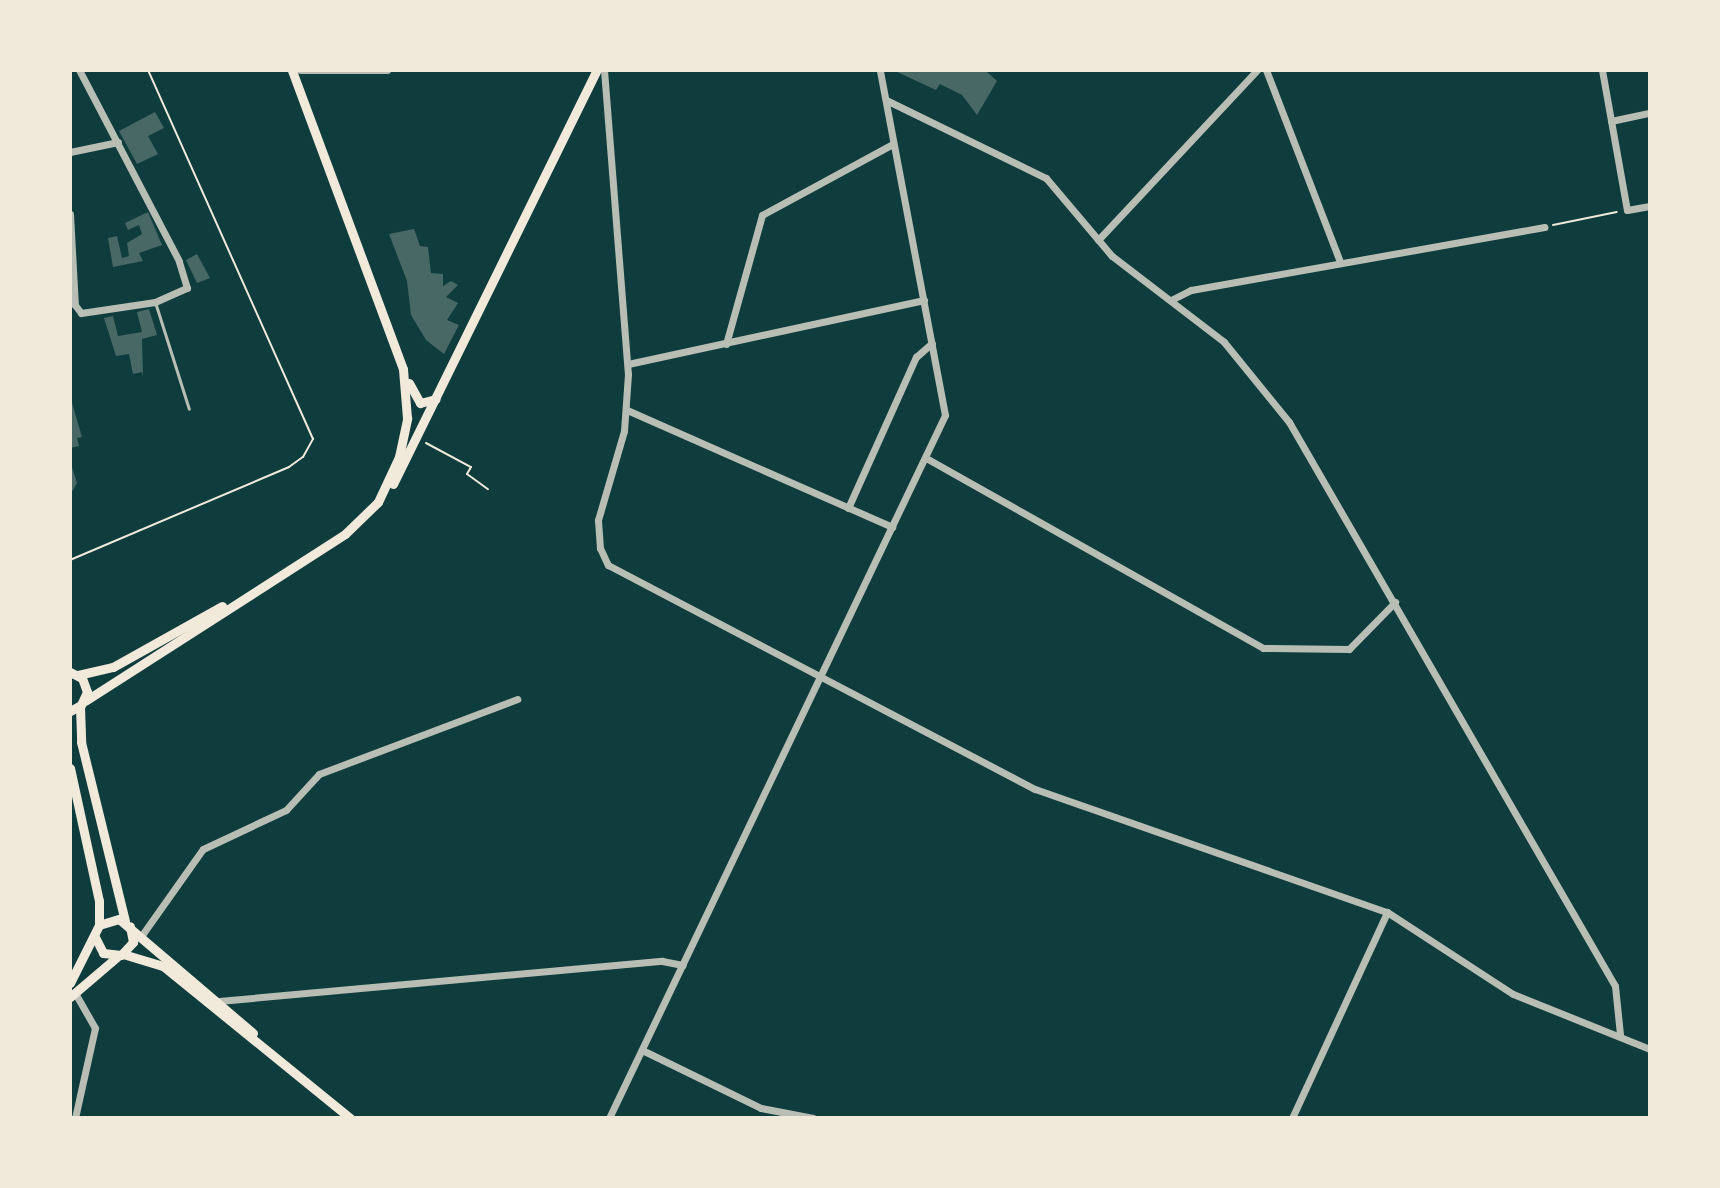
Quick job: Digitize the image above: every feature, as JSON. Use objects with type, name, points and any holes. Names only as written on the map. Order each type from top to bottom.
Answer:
[{"type":"main road","points":[[292,70],[403,369],[420,403],[430,403],[440,394]]},
{"type":"main road","points":[[74,674],[113,667],[233,601],[345,534],[378,502],[418,438],[597,70]]},
{"type":"main road","points":[[378,502],[404,439],[403,369]]},
{"type":"main road","points":[[78,706],[233,601]]},
{"type":"main road","points":[[73,995],[133,942],[84,758],[78,706],[87,687],[74,674]]},
{"type":"main road","points":[[70,768],[99,925],[70,983]]},
{"type":"main road","points":[[99,925],[111,918],[126,922],[219,1001],[258,1039]]},
{"type":"main road","points":[[95,937],[101,951],[159,964],[258,1039],[350,1118]]},
{"type":"street","points":[[70,214],[74,308],[95,314],[155,302],[187,288],[188,279],[79,70]]},
{"type":"street","points":[[300,70],[387,70]]},
{"type":"street","points":[[604,70],[628,364],[627,410],[598,520],[604,560],[617,572],[1055,798],[1387,912],[1513,994],[1620,1034],[1650,1049]]},
{"type":"street","points":[[609,1118],[945,415],[880,70]]},
{"type":"street","points":[[1098,240],[1257,70]]},
{"type":"street","points":[[1266,70],[1340,262]]},
{"type":"street","points":[[1602,70],[1627,210],[1650,206]]},
{"type":"street","points":[[886,100],[1040,174],[1098,240],[1224,342],[1294,428],[1618,993],[1620,1034]]},
{"type":"street","points":[[1611,121],[1650,113]]},
{"type":"street","points":[[70,152],[118,142]]},
{"type":"street","points":[[726,344],[762,215],[893,144]]},
{"type":"street","points":[[1171,300],[1191,290],[1544,227]]},
{"type":"street","points":[[628,364],[924,300]]},
{"type":"street","points":[[848,508],[919,351],[932,343]]},
{"type":"street","points":[[627,410],[892,527]]},
{"type":"street","points":[[926,458],[1263,648],[1349,649],[1395,602]]},
{"type":"street","points":[[142,935],[203,849],[286,810],[319,774],[517,699]]},
{"type":"street","points":[[1292,1118],[1387,912]]},
{"type":"street","points":[[219,1001],[662,961],[683,965]]},
{"type":"street","points":[[73,995],[95,1028],[75,1118]]},
{"type":"street","points":[[642,1050],[750,1103],[784,1116],[813,1118]]},
{"type":"lane","points":[[155,302],[189,409]]},
{"type":"path","points":[[70,560],[289,467],[303,457],[313,439],[148,70]]},
{"type":"path","points":[[1544,227],[1627,210]]},
{"type":"path","points":[[418,438],[471,467],[467,474],[488,489]]},
{"type":"building","points":[[893,70],[985,70],[997,81],[977,115],[962,95],[940,84],[936,90]]},
{"type":"building","points":[[155,112],[164,128],[148,136],[158,154],[137,164],[119,131]]},
{"type":"building","points":[[148,212],[162,245],[139,253],[143,261],[113,267],[108,238],[117,236],[122,258],[129,256],[127,243],[142,234],[139,225],[128,230],[125,223]]},
{"type":"building","points":[[414,229],[420,246],[428,247],[431,273],[443,274],[443,286],[451,281],[458,285],[446,297],[458,303],[447,320],[459,325],[444,354],[426,340],[411,315],[407,281],[389,234]]},
{"type":"building","points":[[197,254],[210,278],[197,283],[186,260]]},
{"type":"building","points":[[149,309],[157,335],[142,339],[143,377],[142,372],[133,374],[129,354],[116,356],[104,318],[113,316],[118,336],[142,332],[137,312]]},
{"type":"building","points":[[70,396],[82,437],[77,438],[79,446],[70,448]]},
{"type":"building","points":[[70,461],[77,483],[70,495]]}]
